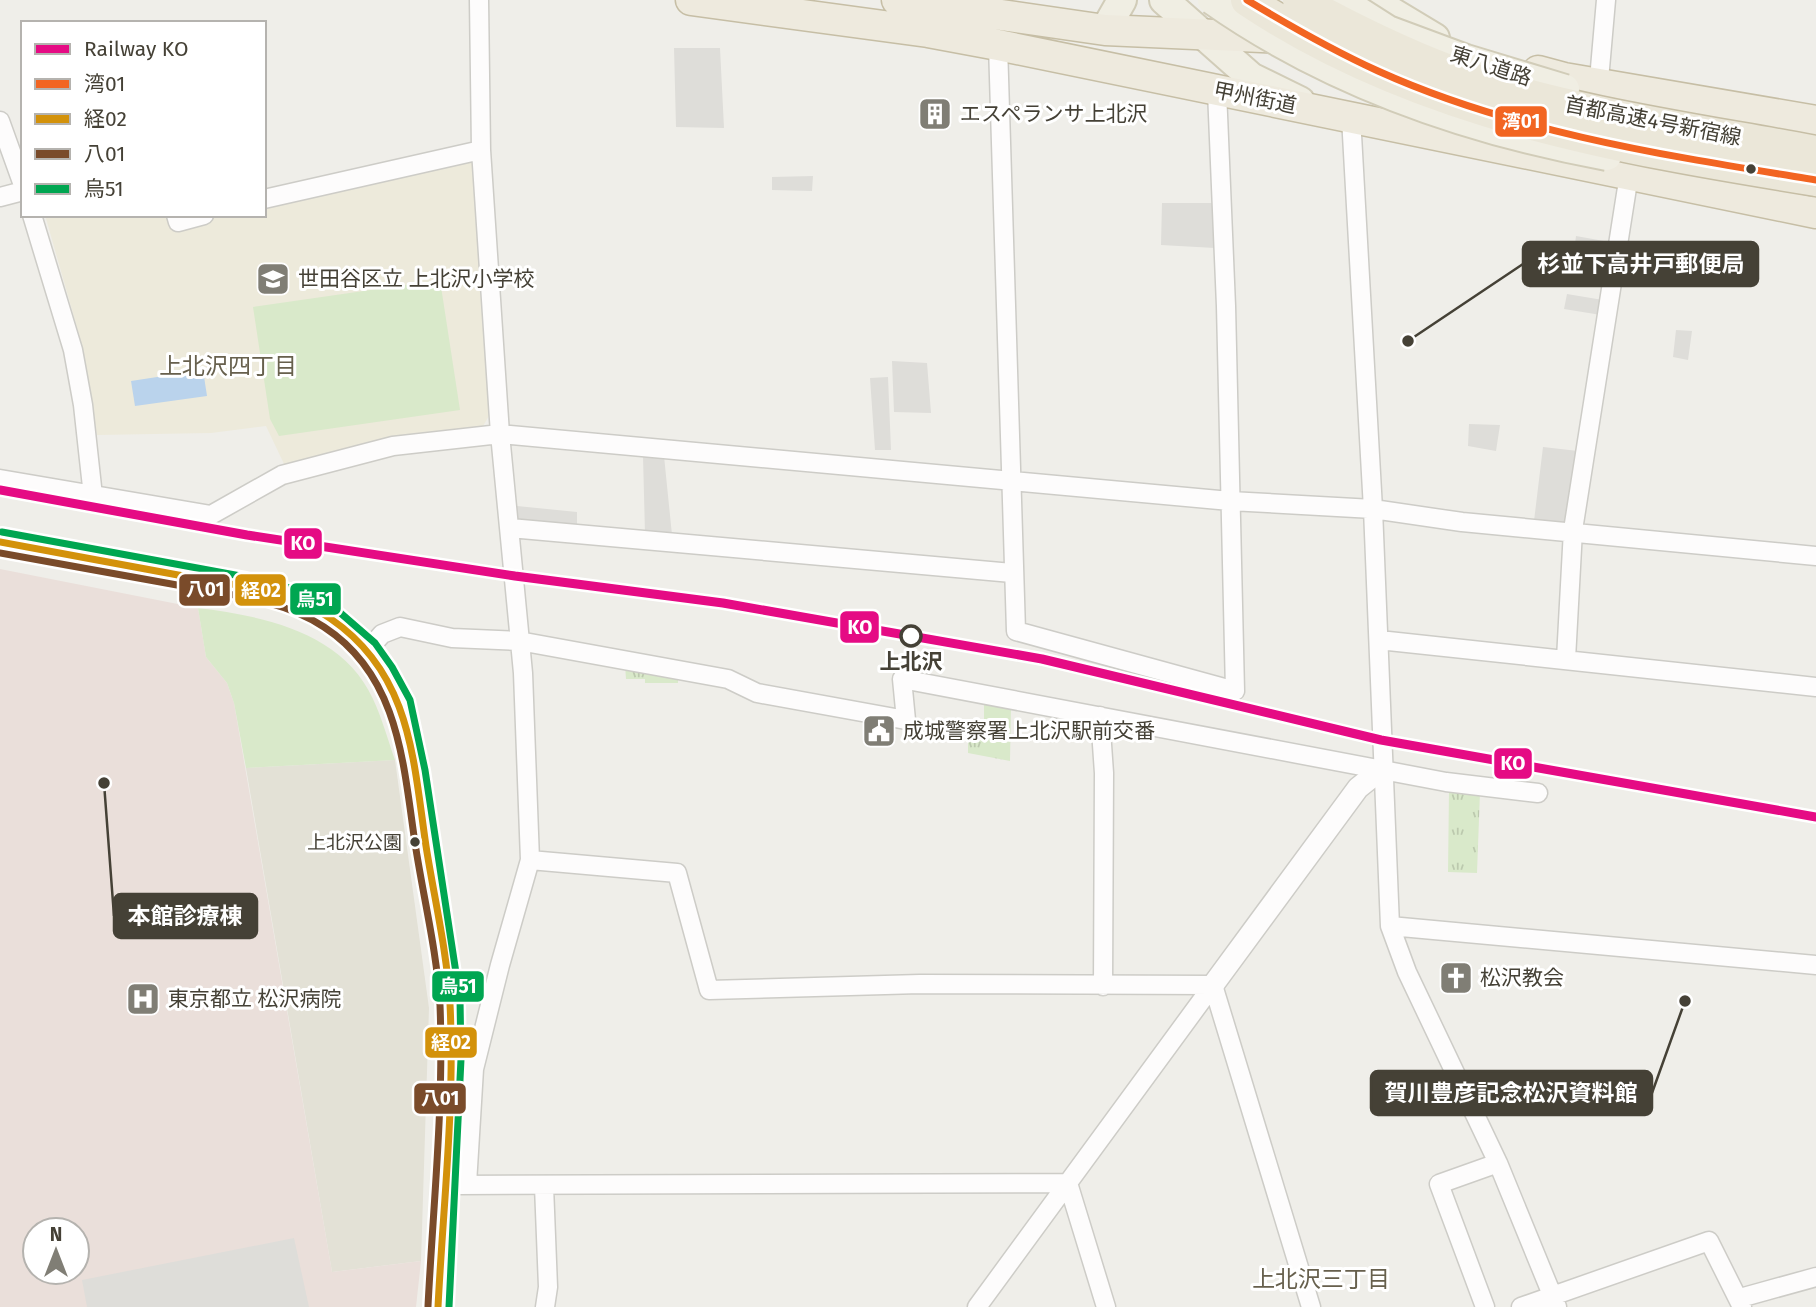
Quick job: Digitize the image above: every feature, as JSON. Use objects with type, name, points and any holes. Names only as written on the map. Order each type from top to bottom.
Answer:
[{"type":"highway","name":"甲州街道","points":[[691,0],[928,32],[998,45],[1816,213]]},
{"type":"highway","points":[[897,0],[1105,30],[1205,36],[1382,39],[1447,45],[1564,78],[1816,121]]},
{"type":"highway","name":"首都高速4号新宿線","points":[[1247,0],[1342,55],[1456,103],[1582,136],[1816,180]]},
{"type":"highway","name":"首都高速4号新宿線","points":[[1299,0],[1355,31],[1411,56],[1514,91],[1623,116],[1816,152]]},
{"type":"main road","points":[[1105,30],[1122,0]]},
{"type":"main road","points":[[1164,0],[1251,77],[1338,114]]},
{"type":"main road","points":[[1212,0],[1279,44],[1422,110],[1558,147],[1816,194]]},
{"type":"main road","name":"東八道路","points":[[1341,0],[1388,30],[1465,59],[1543,83],[1655,109],[1816,137]]},
{"type":"main road","points":[[1372,0],[1447,45]]},
{"type":"street","points":[[467,1184],[474,1069],[530,859],[519,641],[500,434],[481,150],[479,0]]},
{"type":"street","points":[[1588,166],[1606,0]]},
{"type":"street","points":[[998,45],[1009,478],[1016,631],[1235,691],[1217,91]]},
{"type":"street","points":[[1338,114],[1373,509],[1390,926],[1407,972],[1498,1163],[1555,1301]]},
{"type":"street","points":[[0,121],[21,179]]},
{"type":"street","points":[[266,199],[481,150]]},
{"type":"street","points":[[1566,659],[1573,530],[1629,175]]},
{"type":"street","points":[[0,197],[21,192]]},
{"type":"street","points":[[33,217],[77,369],[93,496]]},
{"type":"street","points":[[177,217],[178,222],[197,217]]},
{"type":"street","points":[[0,479],[211,515],[282,475],[393,446],[500,434],[1009,478],[1230,501],[1373,509],[1462,522],[1573,530],[1816,555]]},
{"type":"street","points":[[510,528],[1012,573]]},
{"type":"street","points":[[0,542],[244,587],[294,600],[330,618],[368,650],[400,703],[415,772],[450,1000],[451,1058],[442,1187],[443,1245],[439,1307]]},
{"type":"street","points":[[368,650],[382,634],[400,627],[452,638],[519,641],[728,679],[757,693],[906,720],[902,679],[1446,782],[1538,793]]},
{"type":"street","points":[[1379,640],[1816,687]]},
{"type":"street","points":[[1100,716],[1104,773],[1103,986]]},
{"type":"street","points":[[977,1307],[1358,788],[1383,768]]},
{"type":"street","points":[[530,859],[677,873],[709,990],[920,984],[1213,985]]},
{"type":"street","points":[[1390,926],[1816,965]]},
{"type":"street","points":[[1213,985],[1311,1307]]},
{"type":"street","points":[[1485,1307],[1439,1184],[1498,1163]]},
{"type":"street","points":[[442,1187],[467,1184],[544,1186],[1068,1183]]},
{"type":"street","points":[[1068,1183],[1106,1307]]},
{"type":"street","points":[[544,1186],[548,1287],[545,1307]]},
{"type":"street","points":[[1521,1307],[1555,1301],[1709,1241],[1741,1303],[1816,1277]]},
{"type":"shaded area","points":[[674,48],[720,48],[724,128],[676,127]]},
{"type":"shaded area","name":"世田谷区立 上北沢小学校","points":[[468,160],[475,164],[490,414],[482,428],[285,466],[266,426],[211,433],[97,435],[78,331],[46,217],[171,217],[174,227],[214,217],[266,217],[266,205]]},
{"type":"shaded area","points":[[813,176],[812,191],[772,190],[772,177]]},
{"type":"shaded area","points":[[1162,203],[1213,203],[1215,248],[1161,245]]},
{"type":"shaded area","points":[[1576,236],[1615,243],[1610,261],[1574,252]]},
{"type":"shaded area","points":[[1567,294],[1603,300],[1601,315],[1564,309]]},
{"type":"shaded area","points":[[1676,330],[1692,331],[1688,360],[1673,357]]},
{"type":"shaded area","points":[[892,361],[927,363],[931,413],[894,412]]},
{"type":"shaded area","points":[[888,377],[891,450],[875,450],[870,378]]},
{"type":"shaded area","points":[[1469,424],[1500,425],[1496,451],[1468,446]]},
{"type":"shaded area","points":[[1543,447],[1578,451],[1566,522],[1534,521]]},
{"type":"shaded area","points":[[643,456],[664,456],[672,535],[645,533]]},
{"type":"shaded area","points":[[517,506],[577,512],[577,527],[517,521]]},
{"type":"shaded area","name":"東京都立 松沢病院","points":[[0,569],[198,608],[206,657],[227,683],[234,703],[332,1272],[421,1261],[416,1307],[0,1307]]},
{"type":"shaded area","points":[[395,760],[429,1008],[421,1261],[332,1272],[246,768]]},
{"type":"shaded area","points":[[294,1238],[309,1307],[87,1307],[83,1286],[91,1286],[91,1278]]},
{"type":"green space","points":[[440,280],[460,410],[279,436],[270,419],[253,307]]},
{"type":"green space","points":[[198,608],[249,616],[299,631],[342,658],[360,676],[373,699],[395,760],[246,768],[234,703],[227,683],[206,657]]},
{"type":"green space","points":[[625,665],[678,674],[678,683],[645,683],[645,679],[626,679]]},
{"type":"green space","points":[[984,701],[1011,706],[1010,761],[968,753],[968,739],[984,739]]},
{"type":"green space","points":[[1449,790],[1480,792],[1477,873],[1448,872]]},
{"type":"water","points":[[203,370],[207,396],[135,406],[131,381]]},
{"type":"rail line","name":"KO","points":[[0,490],[247,535],[515,576],[723,603],[1042,659],[1381,740],[1816,817]]},
{"type":"transit line","name":"湾01","points":[[1247,0],[1344,55],[1378,71],[1484,111],[1593,140],[1816,180]]},
{"type":"transit line","name":"烏51","points":[[2,532],[246,577],[298,590],[337,610],[375,643],[392,667],[410,700],[425,770],[460,999],[461,1059],[449,1307]]},
{"type":"transit line","name":"経02","points":[[0,542],[277,594],[331,619],[358,641],[378,665],[404,720],[411,750],[443,944],[450,1004],[450,1117],[438,1307]]},
{"type":"transit line","name":"八01","points":[[0,553],[234,595],[290,610],[324,627],[349,647],[368,670],[383,696],[401,752],[433,944],[440,1005],[441,1080],[428,1306]]},
{"type":"place","name":"エスペランサ上北沢","points":[[935,114]]},
{"type":"place","name":"世田谷区立 上北沢小学校","points":[[273,279]]},
{"type":"place","name":"杉並下高井戸郵便局","points":[[1408,341]]},
{"type":"place","name":"上北沢","points":[[911,636]]},
{"type":"place","name":"成城警察署上北沢駅前交番","points":[[879,731]]},
{"type":"place","name":"本館診療棟","points":[[104,783]]},
{"type":"place","name":"上北沢公園","points":[[415,842]]},
{"type":"place","name":"松沢教会","points":[[1456,978]]},
{"type":"place","name":"東京都立 松沢病院","points":[[143,999]]},
{"type":"place","name":"賀川豊彦記念松沢資料館","points":[[1685,1001]]},
{"type":"district","name":"上北沢四丁目","points":[[228,366]]},
{"type":"district","name":"上北沢三丁目","points":[[1321,1279]]}]
